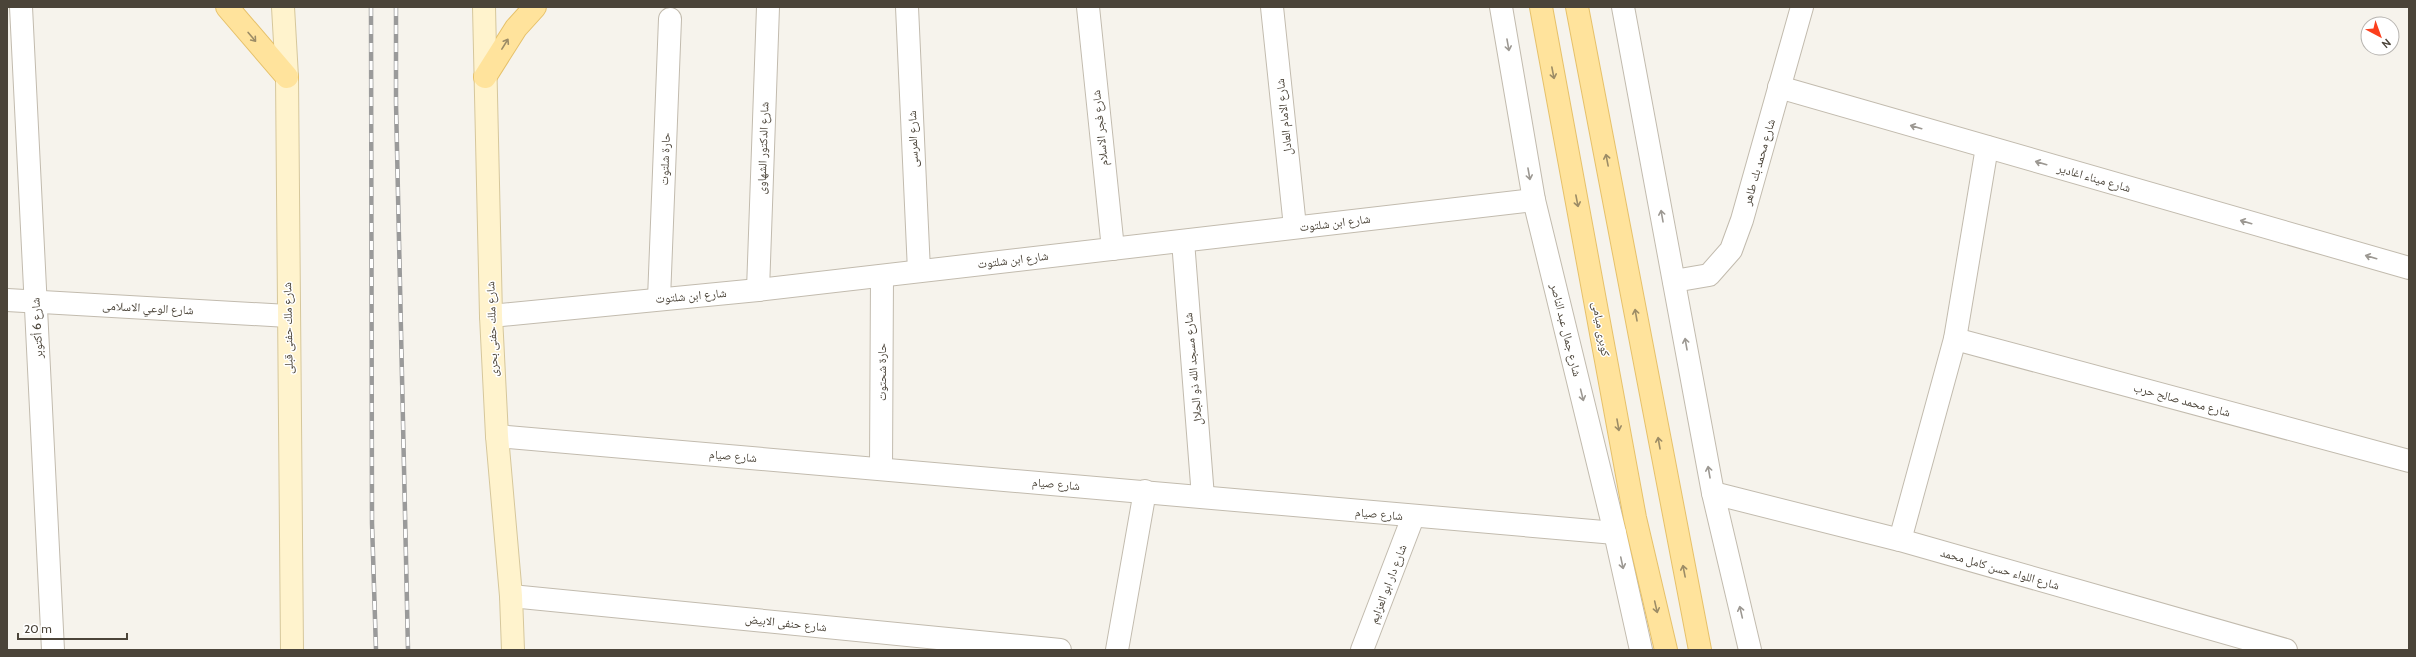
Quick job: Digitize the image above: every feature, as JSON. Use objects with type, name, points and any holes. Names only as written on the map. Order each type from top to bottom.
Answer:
[{"type":"main road","points":[[227,7],[287,77]]},
{"type":"main road","points":[[485,77],[516,28],[535,7]]},
{"type":"main road","name":"كوبرى ميامى","points":[[1541,7],[1635,518],[1666,650]]},
{"type":"main road","points":[[1577,7],[1700,650]]},
{"type":"street","name":"شارع 6 أكتوبر","points":[[21,7],[53,650]]},
{"type":"street","name":"شارع ملك حفنى قبلى","points":[[283,7],[287,77],[292,650]]},
{"type":"street","name":"شارع ملك حفنى بحرى","points":[[484,7],[491,316],[497,436],[511,596],[513,650]]},
{"type":"street","name":"شارع الدكتور الشهاوى","points":[[758,290],[768,7]]},
{"type":"street","name":"شارع المرسى","points":[[908,7],[919,271]]},
{"type":"street","name":"شارع فجر الاسلام","points":[[1088,7],[1113,249]]},
{"type":"street","name":"شارع الامام العادل","points":[[1272,7],[1296,227]]},
{"type":"street","name":"شارع جمال عبد الناصر","points":[[1501,7],[1534,200],[1615,533],[1641,650]]},
{"type":"street","points":[[1622,7],[1713,493],[1750,650]]},
{"type":"street","name":"شارع محمد بك طاهر","points":[[1674,281],[1708,275],[1731,250],[1742,220],[1802,7]]},
{"type":"street","name":"حارة شلتوت","points":[[659,299],[670,19]]},
{"type":"street","name":"شارع ميناء اغادير","points":[[1779,87],[2409,268]]},
{"type":"street","points":[[1900,540],[1955,339],[1987,148]]},
{"type":"street","name":"شارع ابن شلتوت","points":[[491,316],[758,290],[1534,200]]},
{"type":"street","name":"شارع مسجد الله ذو الجلال","points":[[1183,241],[1203,497]]},
{"type":"street","name":"حارة شحتوت","points":[[881,468],[882,276]]},
{"type":"street","name":"شارع الوعي الاسلامى","points":[[7,300],[288,316]]},
{"type":"street","name":"شارع محمد صالح حرب","points":[[1955,339],[2409,461]]},
{"type":"street","name":"شارع صيام","points":[[497,436],[1145,491],[1413,517],[1615,533]]},
{"type":"street","points":[[1117,650],[1145,491]]},
{"type":"street","name":"شارع اللواء حسن كامل محمد","points":[[1713,493],[1900,540],[2286,650]]},
{"type":"street","name":"شارع دار ابو العزايم","points":[[1362,650],[1413,517]]},
{"type":"street","name":"شارع حنفى الابيض","points":[[511,596],[1060,650]]},
{"type":"railway","points":[[371,7],[372,523],[376,650]]},
{"type":"railway","points":[[396,7],[396,103],[408,650]]}]
